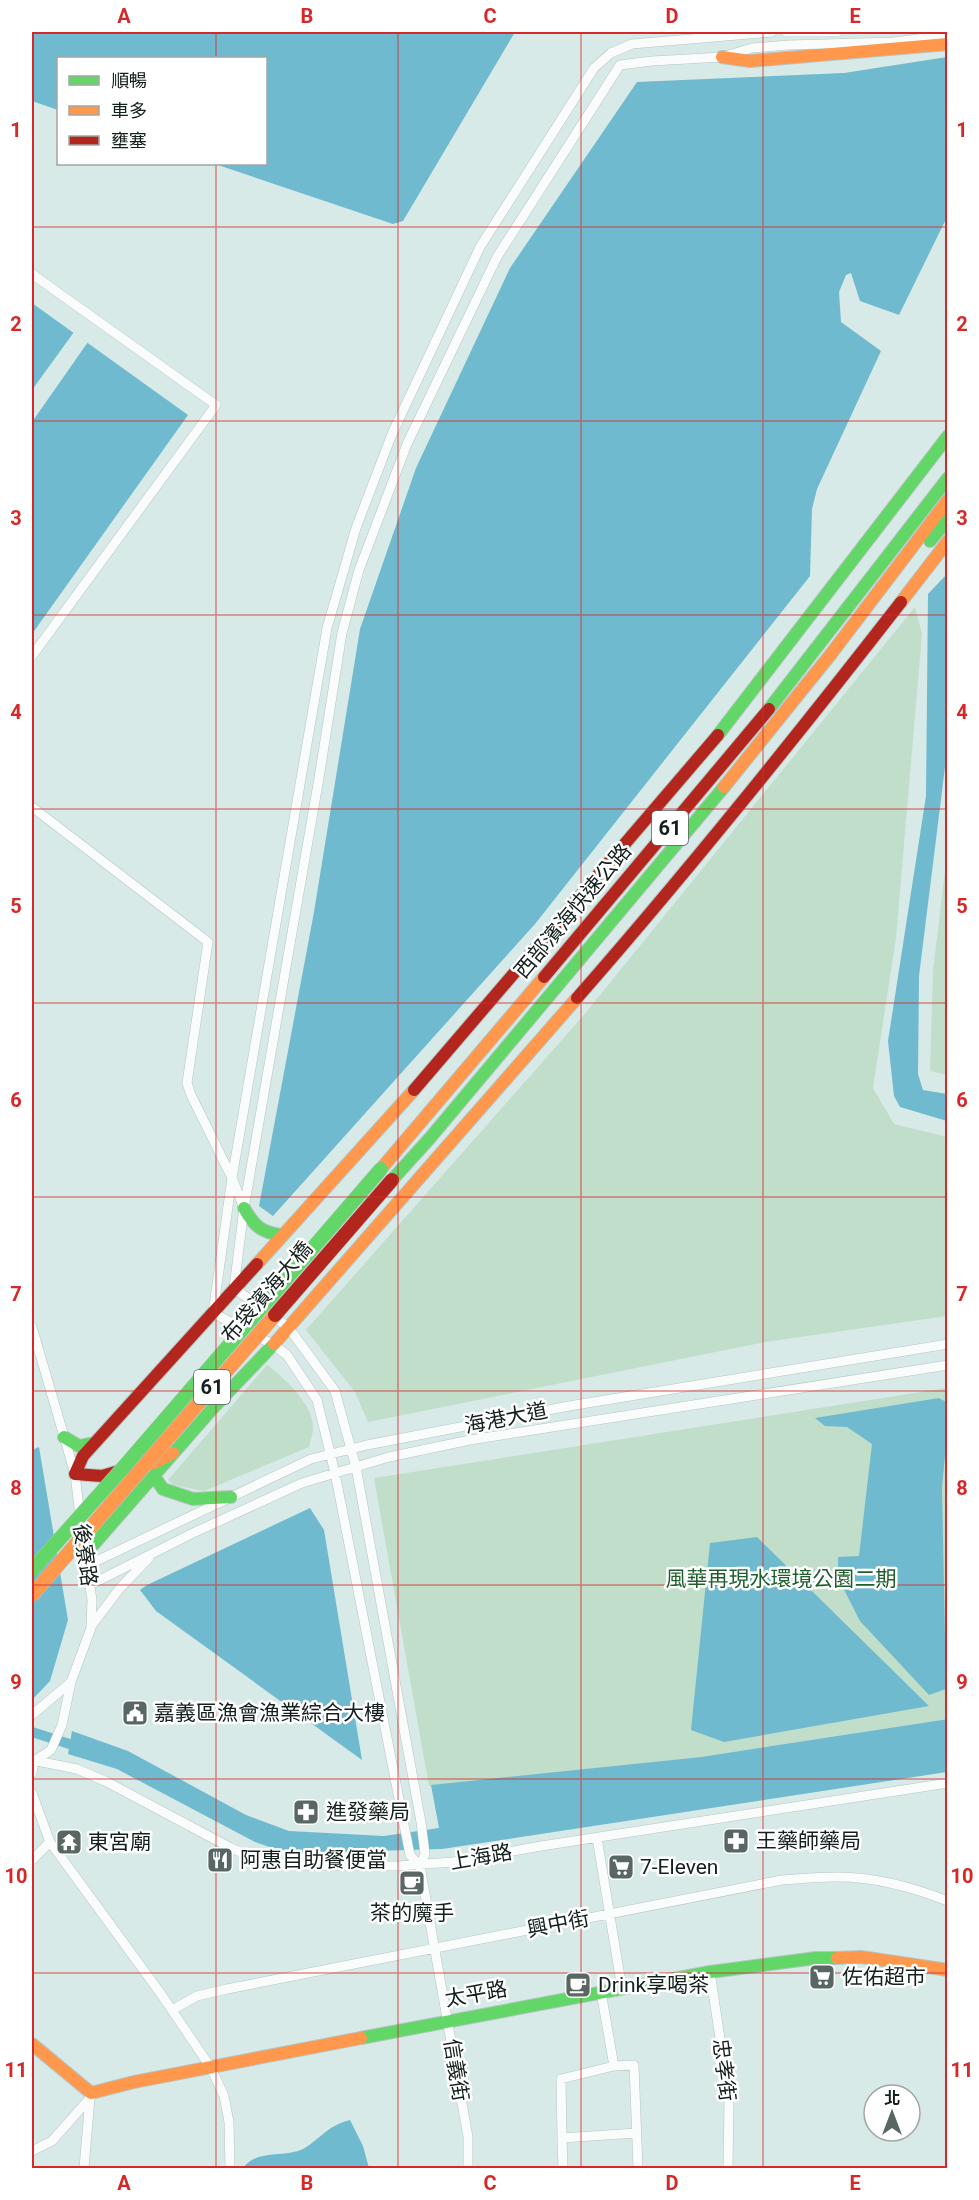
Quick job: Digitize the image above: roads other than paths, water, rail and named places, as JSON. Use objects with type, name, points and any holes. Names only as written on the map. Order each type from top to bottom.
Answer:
[{"type":"main road","points":[[722,57],[750,61],[948,45]]},
{"type":"main road","points":[[173,1453],[154,1463],[102,1476],[75,1474],[83,1456],[94,1443],[412,1092],[729,722],[948,436]]},
{"type":"main road","points":[[870,577],[948,466]]},
{"type":"main road","name":"西部濱海快速公路","points":[[381,1170],[753,728],[948,478]]},
{"type":"main road","name":"西部濱海快速公路","points":[[392,1179],[430,1138],[704,811],[831,654],[948,500]]},
{"type":"main road","points":[[831,654],[885,595],[948,519]]},
{"type":"main road","points":[[86,1559],[173,1453],[289,1328],[649,916],[779,759],[948,541]]},
{"type":"main road","name":"布袋濱海大橋","points":[[32,1570],[381,1170]]},
{"type":"main road","name":"布袋濱海大橋","points":[[32,1595],[392,1179]]},
{"type":"main road","points":[[244,1208],[255,1227],[267,1234],[282,1235]]},
{"type":"main road","points":[[64,1437],[79,1446],[94,1443]]},
{"type":"main road","points":[[154,1476],[163,1489],[194,1499],[231,1497]]},
{"type":"main road","name":"太平路","points":[[32,2044],[91,2093],[134,2082],[448,2020],[710,1972],[816,1958],[861,1957],[948,1970]]},
{"type":"street","points":[[772,32],[632,44],[611,53],[594,68],[480,247],[392,434],[356,528],[327,627],[232,1178],[213,1313],[272,1344],[287,1355],[317,1400],[335,1473],[411,1855],[420,1866],[425,1854],[422,1829],[356,1467],[335,1391],[289,1328],[234,1288],[244,1208],[318,789],[342,633],[359,570],[407,444],[497,257],[620,66],[652,61],[722,57],[752,48],[894,42],[948,35]]},
{"type":"street","points":[[786,32],[837,32]]},
{"type":"street","points":[[32,274],[216,405],[32,656]]},
{"type":"street","points":[[32,807],[208,942],[187,1083],[244,1208]]},
{"type":"street","name":"後寮路","points":[[32,1327],[75,1474],[90,1585],[91,1628],[71,1682],[62,1725],[51,1750],[33,1760]]},
{"type":"street","name":"海港大道","points":[[86,1559],[231,1497],[311,1459],[351,1449],[569,1406],[948,1344]]},
{"type":"street","name":"海港大道","points":[[90,1585],[302,1483],[389,1457],[470,1440],[948,1365]]},
{"type":"street","points":[[91,1628],[120,1588],[153,1553]]},
{"type":"street","points":[[32,1715],[71,1682]]},
{"type":"street","points":[[32,1773],[33,1760]]},
{"type":"street","name":"上海路","points":[[33,1760],[77,1769],[231,1848],[255,1858],[287,1865],[420,1866],[947,1784]]},
{"type":"street","points":[[32,1792],[50,1842],[172,2010],[211,2068],[226,2105],[229,2122],[230,2169]]},
{"type":"street","points":[[597,1838],[622,1989]]},
{"type":"street","points":[[32,1860],[50,1842]]},
{"type":"street","name":"信義街","points":[[420,1866],[468,2138],[468,2169]]},
{"type":"street","name":"興中街","points":[[172,2010],[197,1996],[210,1993],[782,1880],[836,1876],[876,1880],[948,1901]]},
{"type":"street","name":"忠孝街","points":[[710,1972],[729,2098],[728,2169]]},
{"type":"street","points":[[600,1992],[614,2066]]},
{"type":"street","points":[[562,2169],[561,2079],[614,2066],[634,2065],[638,2169]]},
{"type":"street","points":[[32,2151],[52,2141],[90,2098],[84,2169]]},
{"type":"street","points":[[562,2138],[636,2133]]},
{"type":"water","points":[[32,32],[515,32],[403,221],[393,224],[218,165],[267,165],[267,57],[57,57],[57,110],[32,101]]},
{"type":"water","points":[[947,57],[947,217],[899,315],[860,301],[851,273],[846,275],[839,292],[841,322],[881,351],[817,489],[812,509],[810,576],[535,924],[273,1216],[259,1206],[314,912],[360,629],[416,468],[510,268],[637,82],[844,73]]},
{"type":"water","points":[[32,303],[188,415],[32,634]]},
{"type":"water","points":[[947,574],[947,751],[919,976],[918,1074],[923,1090],[947,1094],[947,1121],[900,1107],[894,1096],[888,1041],[926,796],[928,594]]},
{"type":"water","points":[[939,1398],[948,1403],[942,1488],[946,1689],[929,1695],[860,1621],[838,1578],[838,1557],[859,1556],[872,1444],[847,1427],[825,1426],[815,1418]]},
{"type":"water","points":[[39,1447],[68,1620],[50,1681],[32,1700],[32,1450]]},
{"type":"water","points":[[310,1508],[324,1530],[362,1760],[156,1611],[140,1590]]},
{"type":"water","points":[[757,1537],[929,1706],[724,1742],[691,1730],[710,1543]]},
{"type":"water","points":[[948,1719],[947,1772],[442,1849],[302,1853],[278,1850],[255,1842],[117,1769],[68,1754],[72,1731],[128,1751],[246,1815],[289,1831],[384,1836],[439,1828],[431,1785],[701,1757]]},
{"type":"water","points":[[350,2120],[363,2146],[369,2168],[243,2168],[255,2158],[303,2149],[329,2129]]},
{"type":"waterway","points":[[32,1732],[82,1748]]},
{"type":"place","name":"嘉義區漁會漁業綜合大樓","points":[[135,1713]]},
{"type":"place","name":"進發藥局","points":[[306,1812]]},
{"type":"place","name":"王藥師藥局","points":[[736,1841]]},
{"type":"place","name":"東宮廟","points":[[69,1842]]},
{"type":"place","name":"阿惠自助餐便當","points":[[220,1860]]},
{"type":"place","name":"7-Eleven","points":[[621,1867]]},
{"type":"place","name":"茶的魔手","points":[[412,1883]]},
{"type":"place","name":"佐佑超市","points":[[822,1977]]},
{"type":"place","name":"Drink享喝茶","points":[[578,1985]]},
{"type":"park label","name":"風華再現水環境公園二期","points":[[781,1579]]}]
